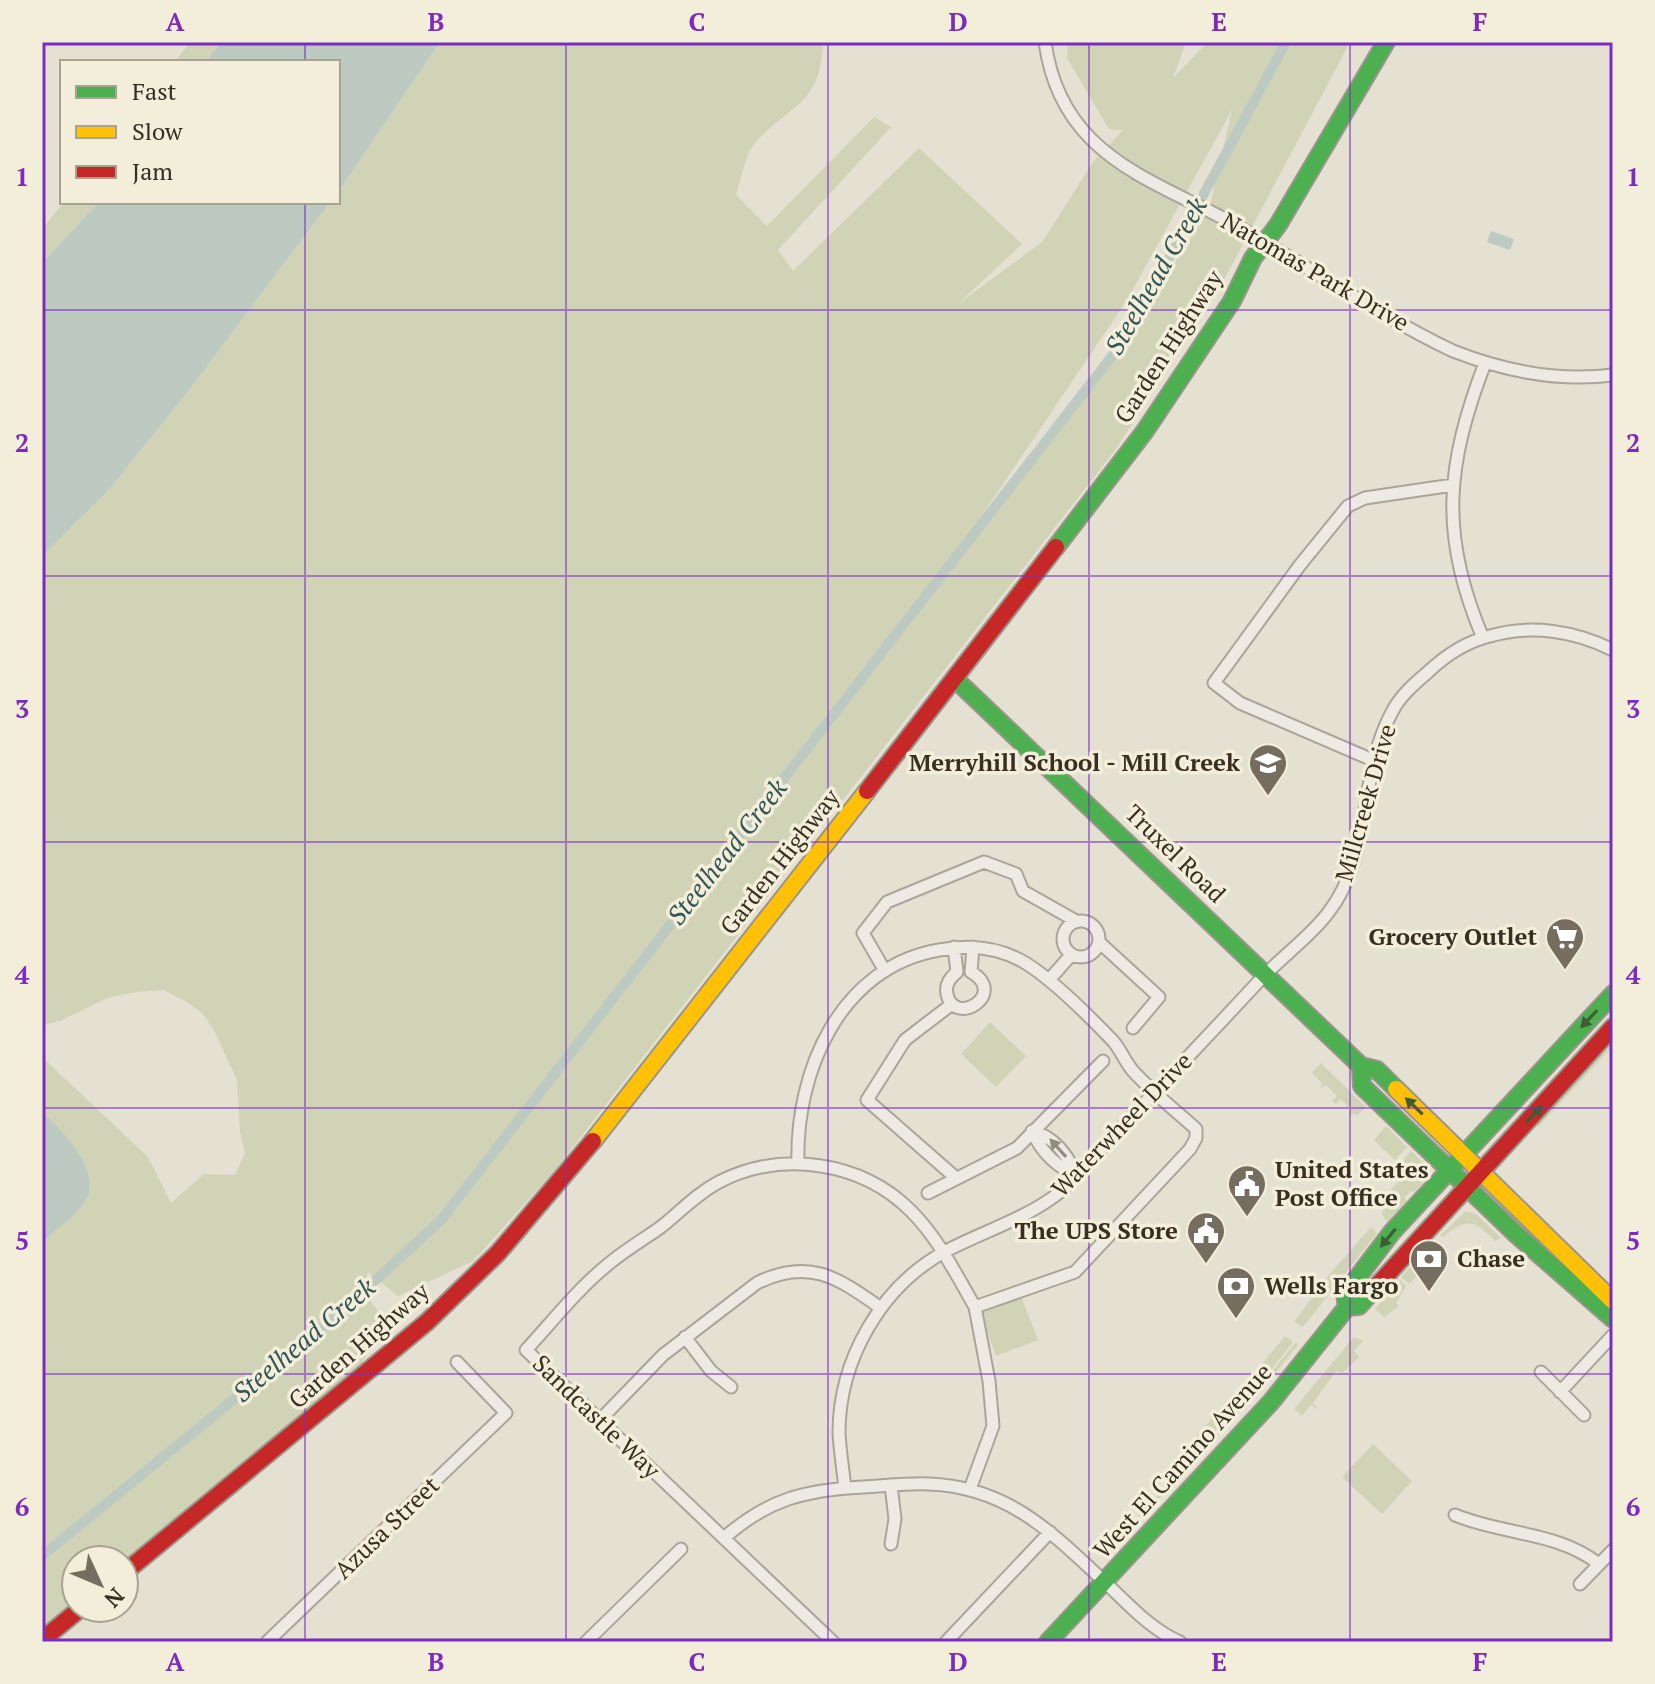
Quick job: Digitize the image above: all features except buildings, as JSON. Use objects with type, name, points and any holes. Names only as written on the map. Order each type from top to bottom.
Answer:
[{"type":"main road","name":"Garden Highway","points":[[140,1560],[415,1332],[498,1253],[569,1171],[955,679],[1154,418],[1224,312],[1388,42]]},
{"type":"main road","name":"Truxel Road","points":[[955,679],[1361,1066],[1377,1070],[1613,1304]]},
{"type":"main road","name":"West El Camino Avenue","points":[[1347,1307],[1345,1294],[1392,1232],[1613,994]]},
{"type":"main road","name":"West El Camino Avenue","points":[[1048,1642],[1271,1402],[1347,1307],[1359,1306],[1613,1027]]},
{"type":"main road","name":"Truxel Road","points":[[1361,1066],[1362,1086],[1566,1280],[1613,1319]]},
{"type":"main road","points":[[1566,1280],[1577,1278],[1613,1304]]},
{"type":"main road","points":[[42,1640],[62,1624]]},
{"type":"street","name":"Natomas Park Drive","points":[[1045,42],[1056,85],[1066,108],[1079,126],[1110,155],[1145,176],[1433,341],[1485,363],[1548,376],[1613,375]]},
{"type":"street","points":[[1483,638],[1471,611],[1461,573],[1452,511],[1454,467],[1463,426],[1485,363]]},
{"type":"street","points":[[1375,761],[1240,703],[1214,683],[1300,565],[1348,506],[1365,498],[1453,485]]},
{"type":"street","name":"Millcreek Drive","points":[[1266,974],[1329,912],[1340,894],[1358,843],[1375,761],[1392,712],[1408,690],[1449,654],[1483,638],[1515,631],[1550,631],[1585,638],[1613,650]]},
{"type":"street","points":[[885,971],[863,933],[887,902],[984,862],[1016,874],[1023,891],[1076,921],[1088,922],[1097,930],[1099,942],[1159,997],[1133,1028]]},
{"type":"street","points":[[1076,921],[1065,929],[1063,944],[1071,955],[1083,957],[1093,952],[1099,942]]},
{"type":"street","points":[[952,1004],[946,991],[949,979],[957,972],[954,947]]},
{"type":"street","points":[[798,1164],[799,1117],[817,1052],[850,1002],[885,971],[914,956],[954,947],[973,947],[1011,955],[1049,980],[1112,1041],[1133,1070],[1196,1129],[1196,1138],[1190,1149],[1075,1272],[975,1307]]},
{"type":"street","points":[[952,1004],[968,1008],[982,997],[983,985],[971,972],[973,947]]},
{"type":"street","points":[[1049,980],[1071,955]]},
{"type":"street","name":"Waterwheel Drive","points":[[845,1488],[839,1431],[843,1395],[855,1353],[881,1308],[906,1280],[943,1252],[1031,1212],[1060,1192],[1266,974]]},
{"type":"street","points":[[952,1004],[905,1040],[867,1100],[956,1178]]},
{"type":"street","points":[[928,1193],[1017,1148],[1103,1061]]},
{"type":"street","points":[[1032,1131],[1037,1143],[1060,1169],[1077,1175]]},
{"type":"street","name":"Sandcastle Way","points":[[833,1642],[526,1350],[610,1262],[704,1191],[751,1170],[798,1164],[849,1172],[880,1187],[908,1208],[943,1252],[975,1307],[989,1381],[993,1426],[970,1489]]},
{"type":"street","points":[[600,1420],[663,1355],[685,1337],[757,1283],[784,1272],[812,1271],[833,1277],[881,1308]]},
{"type":"street","points":[[1560,1392],[1613,1335]]},
{"type":"street","points":[[685,1337],[711,1371],[731,1387]]},
{"type":"street","name":"Azusa Street","points":[[267,1642],[506,1413],[457,1362]]},
{"type":"street","points":[[1541,1372],[1584,1415]]},
{"type":"street","points":[[724,1538],[751,1516],[781,1501],[814,1491],[926,1483],[970,1489],[1020,1510],[1050,1532],[1154,1627],[1180,1642]]},
{"type":"street","points":[[891,1485],[895,1519],[891,1544]]},
{"type":"street","points":[[1455,1515],[1496,1528],[1556,1540],[1579,1550],[1599,1564]]},
{"type":"street","points":[[946,1642],[1050,1532]]},
{"type":"street","points":[[586,1642],[681,1549]]},
{"type":"street","points":[[1580,1584],[1613,1550]]},
{"type":"green space","points":[[190,42],[221,42],[208,60],[176,60]]},
{"type":"green space","points":[[440,42],[823,42],[821,63],[810,92],[752,147],[736,195],[767,226],[874,117],[891,127],[778,250],[793,271],[919,148],[1022,244],[958,304],[1042,242],[1093,162],[1123,130],[1109,129],[1067,58],[1068,42],[1186,42],[1173,78],[1208,42],[1350,42],[1225,278],[1116,449],[555,1170],[473,1261],[398,1296],[368,1272],[364,1291],[385,1322],[346,1391],[140,1560],[140,1544],[60,1544],[60,1623],[42,1640],[42,1243],[55,1229],[85,1165],[42,1112],[42,1057],[148,1157],[171,1203],[204,1174],[235,1175],[245,1153],[240,1132],[237,1080],[214,1030],[203,1014],[187,1002],[164,990],[137,992],[110,997],[60,1021],[42,1025],[42,556],[107,492],[189,390],[328,204],[340,204],[340,189]],"holes":[[[1232,110],[1209,210],[1126,338],[914,616],[1127,300]]]},
{"type":"green space","points":[[62,204],[97,204],[42,263],[42,229]]},
{"type":"green space","points":[[990,1022],[1026,1056],[996,1087],[961,1054]]},
{"type":"green space","points":[[1613,1042],[1613,1046],[1538,1127],[1537,1125]]},
{"type":"green space","points":[[1321,1063],[1366,1107],[1357,1116],[1354,1113],[1349,1116],[1351,1110],[1341,1099],[1336,1104],[1332,1101],[1337,1096],[1326,1085],[1320,1088],[1322,1083],[1312,1073]]},
{"type":"green space","points":[[1386,1126],[1407,1147],[1395,1160],[1374,1140]]},
{"type":"green space","points":[[1411,1151],[1426,1165],[1430,1174],[1414,1193],[1411,1191],[1404,1198],[1407,1201],[1387,1222],[1382,1214],[1388,1192],[1408,1174],[1400,1164]]},
{"type":"green space","points":[[1466,1211],[1476,1214],[1501,1238],[1495,1241],[1481,1228],[1470,1224],[1440,1236]]},
{"type":"green space","points":[[1371,1227],[1377,1233],[1303,1327],[1294,1322],[1329,1275]]},
{"type":"green space","points":[[1428,1248],[1428,1265],[1435,1277],[1425,1268],[1409,1284],[1401,1277]]},
{"type":"green space","points":[[1400,1280],[1406,1286],[1396,1303],[1399,1306],[1384,1317],[1375,1309]]},
{"type":"green space","points":[[1021,1296],[1038,1340],[996,1356],[980,1312]]},
{"type":"green space","points":[[1285,1336],[1293,1342],[1262,1381],[1194,1454],[1186,1447]]},
{"type":"green space","points":[[1354,1337],[1363,1341],[1354,1351],[1359,1357],[1343,1373],[1336,1371],[1313,1403],[1316,1409],[1311,1405],[1302,1416],[1294,1409]]},
{"type":"green space","points":[[1296,1342],[1298,1345],[1269,1381],[1198,1457],[1195,1455],[1260,1386]]},
{"type":"green space","points":[[1373,1444],[1412,1481],[1382,1514],[1342,1477]]},
{"type":"green space","points":[[1185,1466],[1187,1469],[1123,1537],[1128,1528]]},
{"type":"shaded area","points":[[221,42],[440,42],[340,189],[340,60],[208,60]]},
{"type":"shaded area","points":[[97,204],[328,204],[189,390],[107,492],[42,556],[42,263]]},
{"type":"shaded area","points":[[1491,231],[1514,239],[1510,250],[1487,242]]},
{"type":"shaded area","points":[[42,1112],[77,1150],[84,1162],[90,1186],[87,1198],[78,1210],[42,1243]]},
{"type":"waterway","name":"Steelhead Creek","points":[[42,1556],[342,1311],[441,1220],[1126,338],[1286,42]]},
{"type":"traffic: fast","points":[[1056,547],[1145,431],[1232,301],[1253,258],[1278,225],[1386,42]]},
{"type":"traffic: fast","points":[[955,679],[1361,1066],[1377,1070],[1396,1089]]},
{"type":"traffic: fast","points":[[1347,1307],[1345,1294],[1392,1232],[1613,994]]},
{"type":"traffic: fast","points":[[1361,1066],[1362,1086],[1517,1235],[1613,1319]]},
{"type":"traffic: fast","points":[[1048,1642],[1271,1402],[1347,1307],[1359,1306],[1374,1289]]},
{"type":"traffic: slow","points":[[593,1141],[867,791]]},
{"type":"traffic: slow","points":[[1396,1089],[1613,1301]]},
{"type":"traffic: jam","points":[[867,791],[1056,547]]},
{"type":"traffic: jam","points":[[1374,1289],[1613,1027]]},
{"type":"traffic: jam","points":[[140,1560],[427,1322],[498,1253],[593,1141]]},
{"type":"traffic: jam","points":[[42,1640],[62,1624]]},
{"type":"place","name":"Merryhill School - Mill Creek","points":[[1268,797]]},
{"type":"place","name":"Grocery Outlet","points":[[1565,971]]},
{"type":"place","name":"United States Post Office","points":[[1247,1218]]},
{"type":"place","name":"The UPS Store","points":[[1206,1265]]},
{"type":"place","name":"Chase","points":[[1429,1293]]},
{"type":"place","name":"Wells Fargo","points":[[1236,1320]]}]
